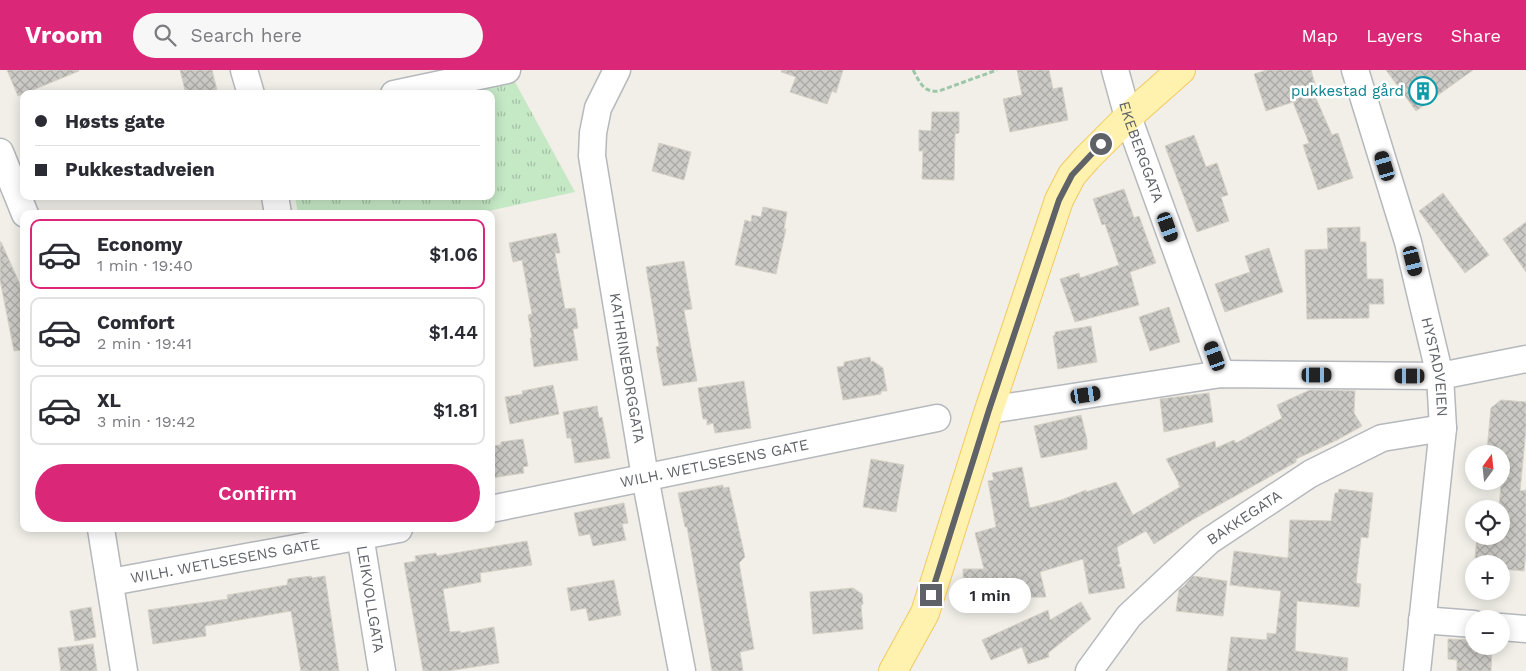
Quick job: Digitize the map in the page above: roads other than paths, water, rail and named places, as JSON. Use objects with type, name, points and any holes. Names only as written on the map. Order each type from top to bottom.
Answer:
[{"type":"main road","points":[[893,671],[926,613],[989,410],[1059,200],[1072,175],[1128,117],[1181,70]]},
{"type":"street","points":[[244,70],[250,90]]},
{"type":"street","points":[[413,90],[507,70]]},
{"type":"street","name":"KATHRINEBORGGATA","points":[[618,70],[598,108],[593,133],[592,156],[645,477],[682,671]]},
{"type":"street","name":"EKEBERGGATA","points":[[1115,70],[1128,117],[1221,374]]},
{"type":"street","name":"HYSTADVEIEN","points":[[1356,70],[1408,242],[1440,376],[1443,428],[1417,671]]},
{"type":"street","points":[[0,152],[23,210]]},
{"type":"street","points":[[989,410],[1221,374],[1440,376],[1526,359]]},
{"type":"street","name":"WILH. WETLSESENS GATE","points":[[495,508],[938,418]]},
{"type":"street","name":"BAKKEGATA","points":[[1089,671],[1129,616],[1209,541],[1310,474],[1382,438],[1443,428]]},
{"type":"street","points":[[103,532],[124,671]]},
{"type":"street","name":"WILH. WETLSESENS GATE","points":[[111,582],[360,533]]},
{"type":"street","name":"LEIKVOLLGATA","points":[[360,533],[382,671]]},
{"type":"street","points":[[1422,620],[1465,623]]},
{"type":"street","points":[[1510,628],[1526,629]]},
{"type":"place","name":"pukkestad gård","points":[[1423,91]]}]
